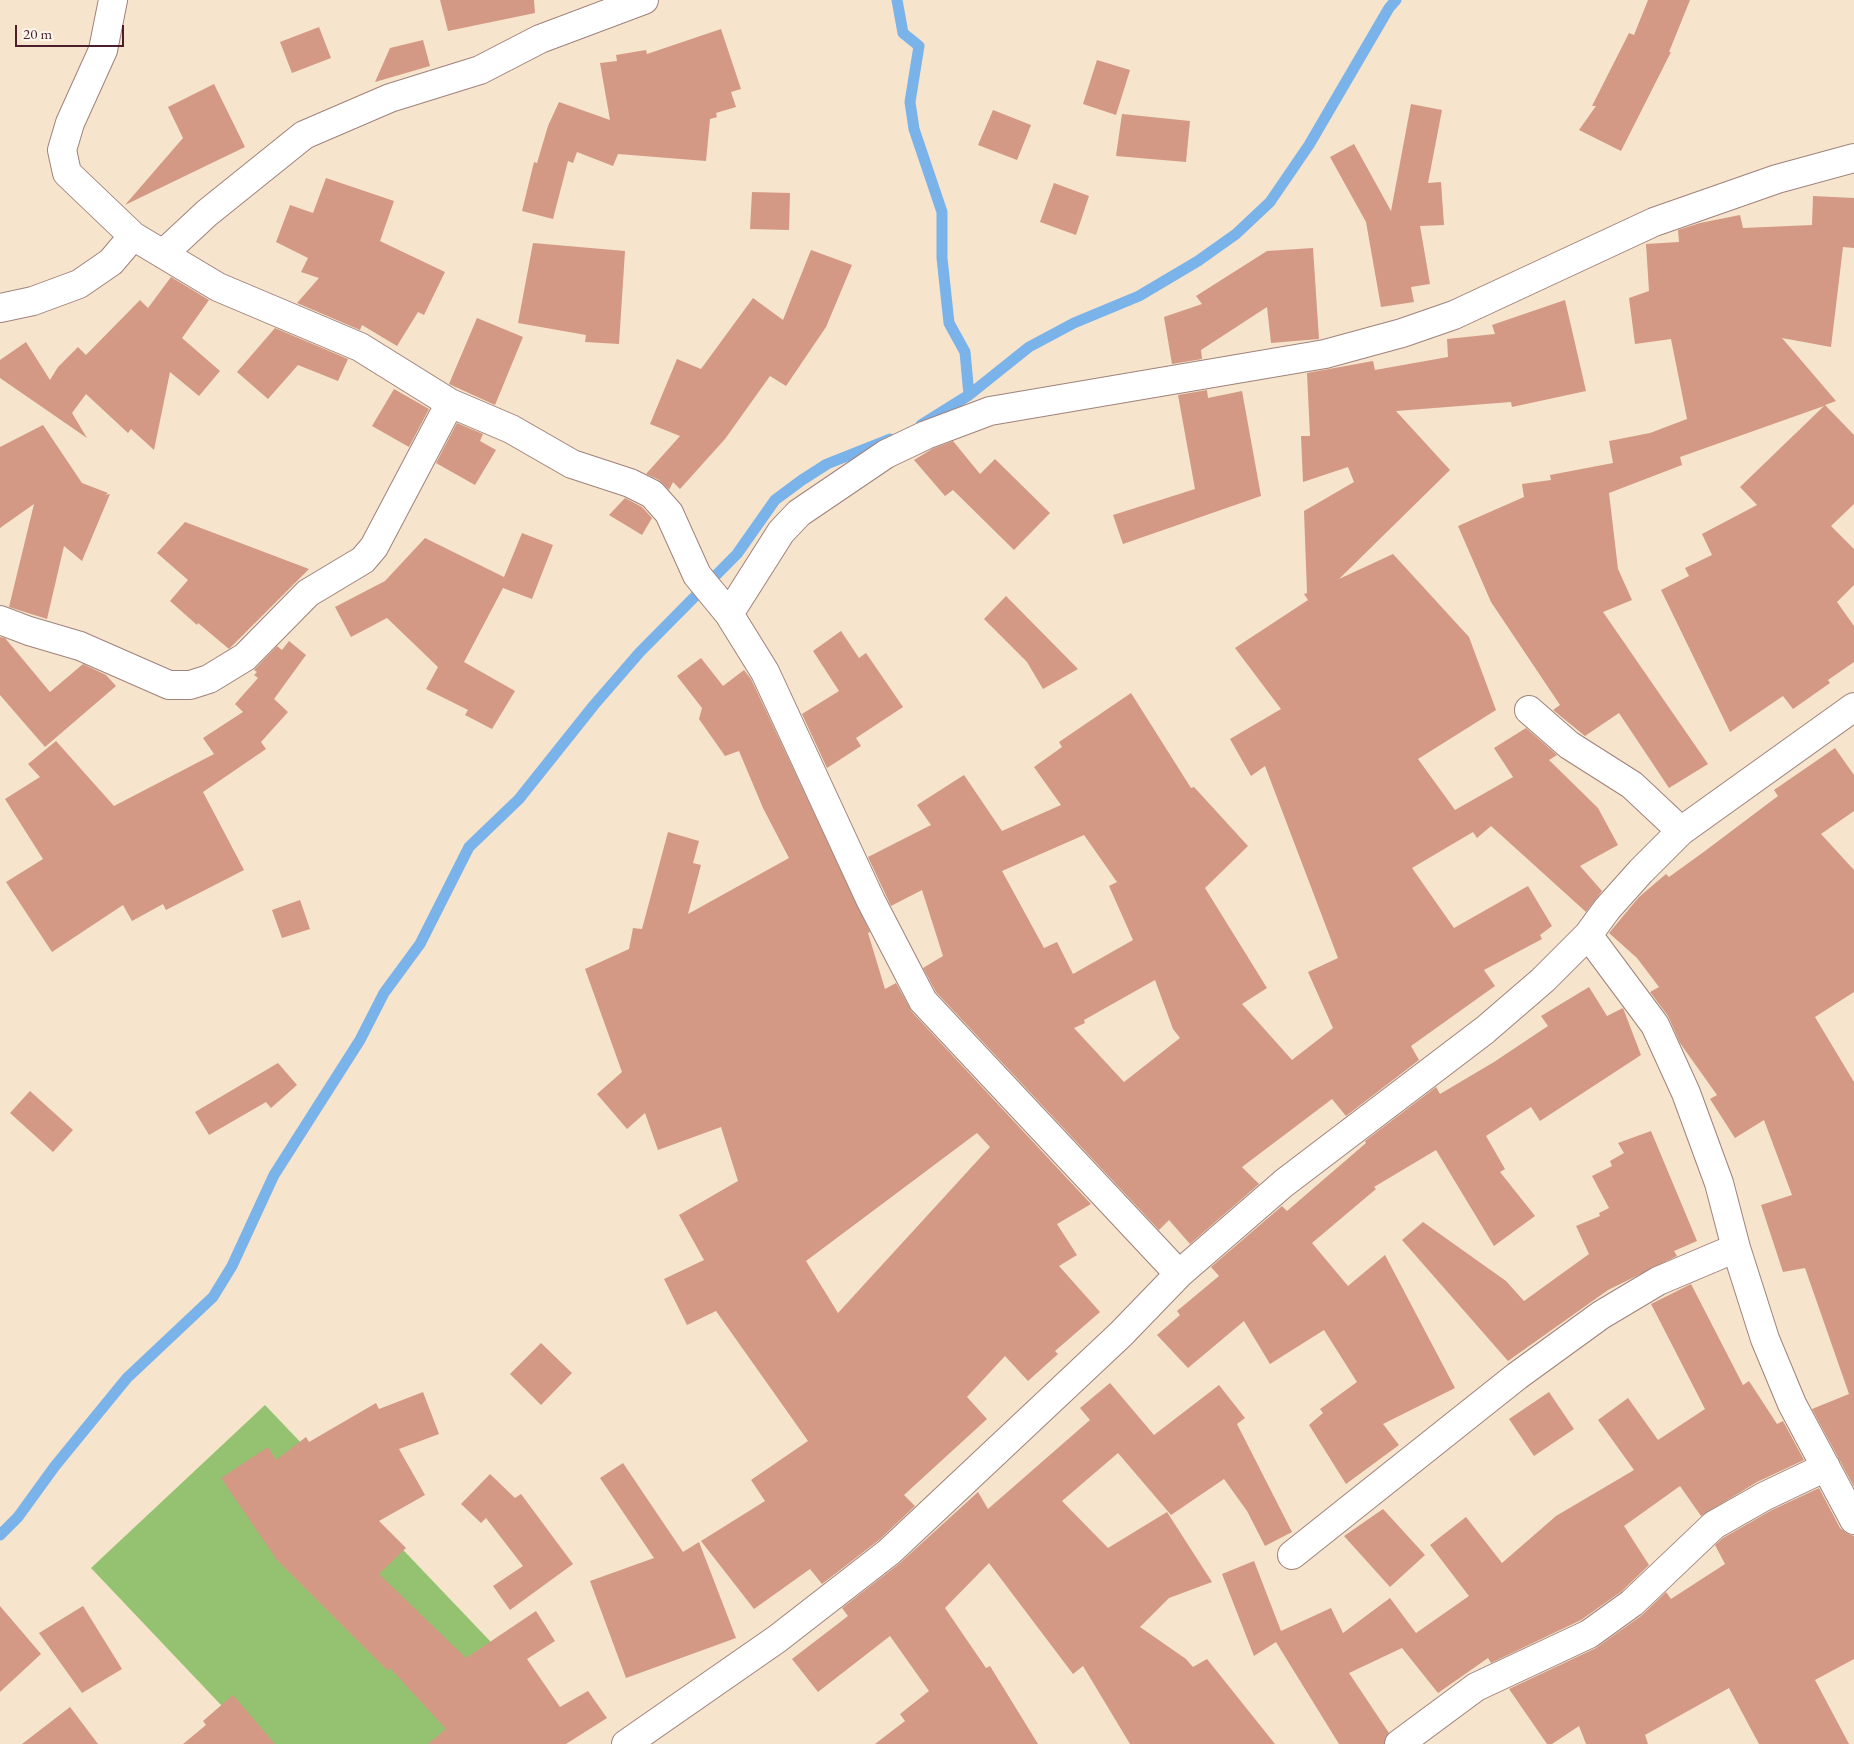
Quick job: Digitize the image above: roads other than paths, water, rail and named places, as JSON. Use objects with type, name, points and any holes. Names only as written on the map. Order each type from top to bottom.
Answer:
[{"type":"street","points":[[113,0],[103,50],[70,123],[62,150],[67,173],[133,236],[218,287],[360,347],[450,403],[511,429],[572,464],[630,483],[652,494],[669,513],[697,576],[724,606],[765,672],[871,901],[923,1002],[1178,1274]]},
{"type":"street","points":[[163,254],[208,213],[304,135],[390,98],[480,70],[540,39],[644,0]]},
{"type":"street","points":[[724,606],[781,532],[799,512],[886,454],[926,435],[990,411],[1325,354],[1402,333],[1454,315],[1654,222],[1776,179],[1854,158]]},
{"type":"street","points":[[0,308],[33,301],[79,284],[111,262],[133,236]]},
{"type":"street","points":[[0,620],[28,631],[80,646],[169,685],[190,685],[209,679],[245,657],[308,593],[363,560],[374,547],[450,403]]},
{"type":"street","points":[[626,1744],[777,1639],[889,1552],[1106,1348],[1178,1274],[1284,1183],[1485,1030],[1543,980],[1588,935],[1618,896],[1681,831],[1854,707]]},
{"type":"street","points":[[1529,710],[1569,746],[1632,785],[1681,831]]},
{"type":"street","points":[[1588,935],[1655,1025],[1686,1093],[1716,1174],[1736,1248],[1765,1339],[1792,1404],[1854,1520]]},
{"type":"street","points":[[1292,1555],[1517,1376],[1601,1315],[1658,1281],[1736,1248]]},
{"type":"street","points":[[1399,1744],[1476,1687],[1534,1658],[1590,1634],[1632,1602],[1714,1525],[1764,1496],[1826,1467]]},
{"type":"waterway","points":[[897,0],[903,33],[919,46],[910,102],[914,129],[942,212],[942,258],[949,323],[965,352],[969,395]]},
{"type":"waterway","points":[[921,425],[969,395],[1029,347],[1074,323],[1139,296],[1198,261],[1236,234],[1270,202],[1309,145],[1389,8],[1396,0]]},
{"type":"waterway","points":[[0,1535],[18,1517],[55,1466],[127,1378],[213,1297],[232,1266],[274,1175],[360,1040],[384,993],[420,944],[469,847],[519,799],[594,705],[640,652],[737,554],[775,500],[827,464],[890,439]]}]
